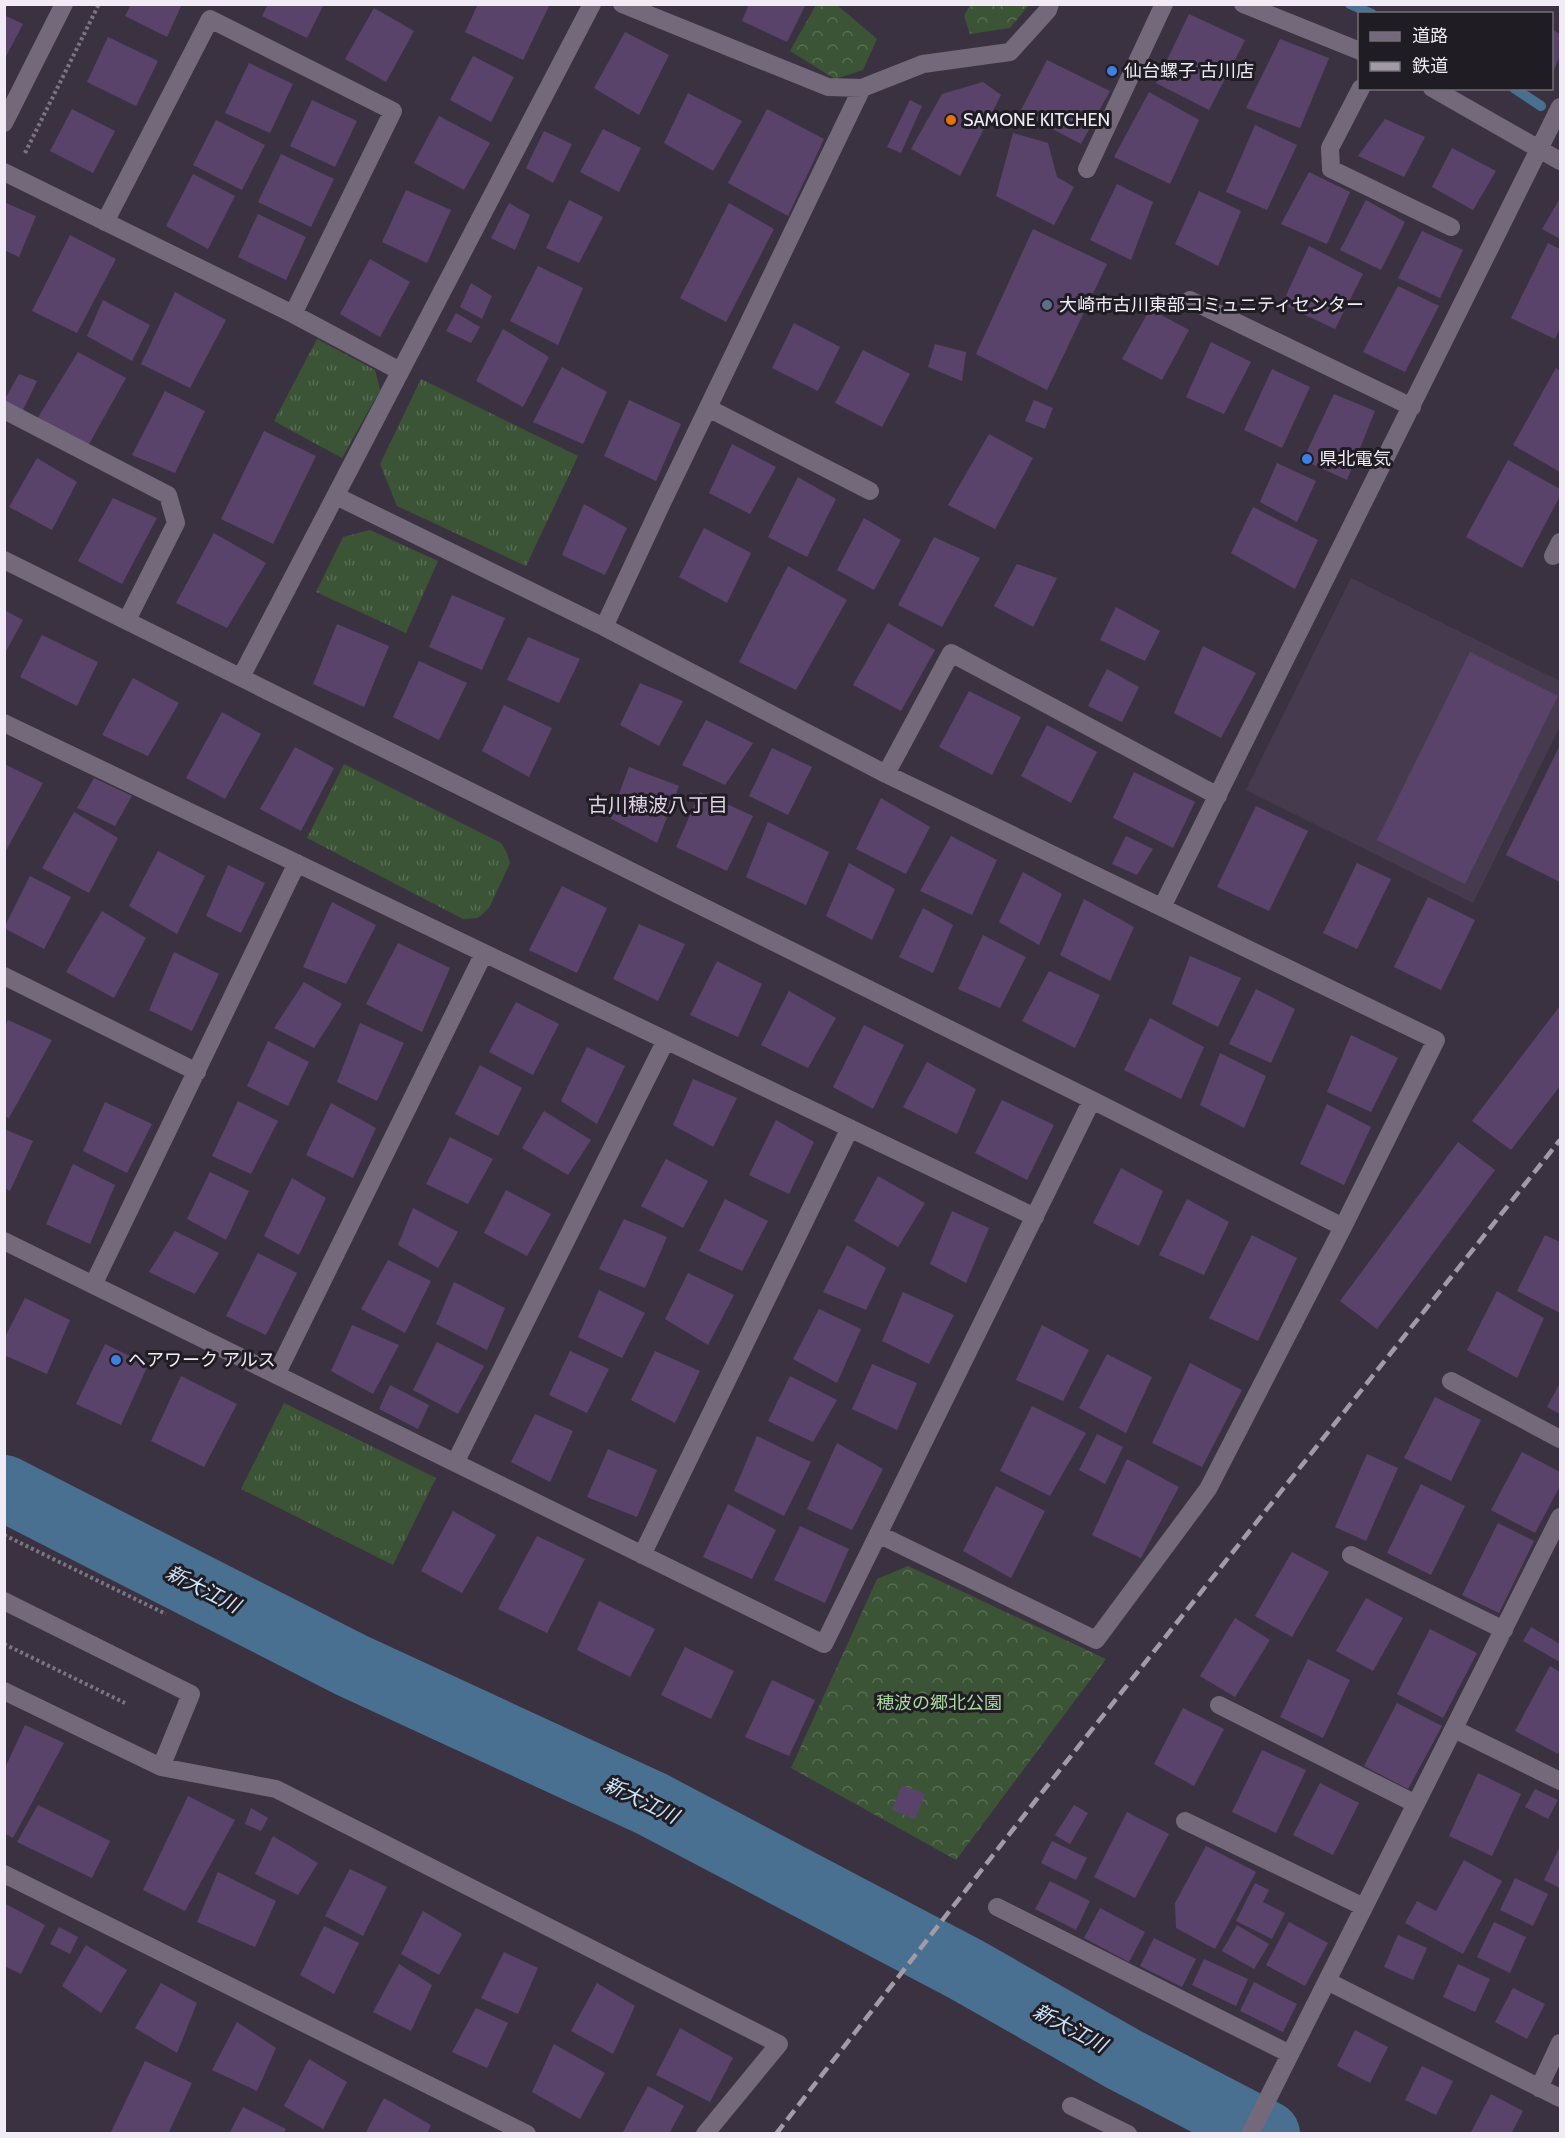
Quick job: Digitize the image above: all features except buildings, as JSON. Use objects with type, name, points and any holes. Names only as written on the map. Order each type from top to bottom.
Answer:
[{"type":"street","points":[[4,123],[64,4]]},
{"type":"street","points":[[241,677],[592,4]]},
{"type":"street","points":[[622,4],[828,87],[862,88],[923,64],[1010,52],[1048,10],[1050,4]]},
{"type":"street","points":[[1087,169],[1164,4]]},
{"type":"street","points":[[1243,4],[1358,51]]},
{"type":"street","points":[[105,222],[210,19],[393,111],[293,314]]},
{"type":"street","points":[[604,627],[862,88]]},
{"type":"street","points":[[1359,90],[1330,148],[1331,169],[1451,227]]},
{"type":"street","points":[[1436,90],[1541,148],[1560,161]]},
{"type":"street","points":[[1162,907],[1560,107]]},
{"type":"street","points":[[9,174],[293,314],[400,371]]},
{"type":"street","points":[[1190,300],[1412,407]]},
{"type":"street","points":[[708,408],[870,491]]},
{"type":"street","points":[[4,410],[168,495],[176,523],[127,621]]},
{"type":"street","points":[[336,496],[604,627],[886,774],[1436,1040],[1209,1489],[1096,1640],[878,1534]]},
{"type":"street","points":[[4,560],[1343,1227]]},
{"type":"street","points":[[886,774],[951,653],[1218,795]]},
{"type":"street","points":[[4,723],[1035,1216]]},
{"type":"street","points":[[93,1285],[297,863]]},
{"type":"street","points":[[276,1375],[484,953]]},
{"type":"street","points":[[4,976],[197,1072]]},
{"type":"street","points":[[455,1463],[666,1040]]},
{"type":"street","points":[[4,1241],[824,1644],[1092,1100]]},
{"type":"street","points":[[642,1555],[850,1128]]},
{"type":"street","points":[[1451,1381],[1560,1439]]},
{"type":"street","points":[[1250,2133],[1504,1630],[1554,1544],[1560,1517]]},
{"type":"street","points":[[1351,1555],[1504,1630]]},
{"type":"street","points":[[4,1601],[191,1694],[160,1767]]},
{"type":"street","points":[[4,1691],[160,1767],[276,1789],[779,2044],[705,2133]]},
{"type":"street","points":[[1219,1705],[1416,1804]]},
{"type":"street","points":[[1454,1729],[1560,1781]]},
{"type":"street","points":[[1185,1821],[1364,1907]]},
{"type":"street","points":[[4,1874],[527,2133]]},
{"type":"street","points":[[997,1907],[1290,2054]]},
{"type":"street","points":[[1327,1981],[1560,2098]]},
{"type":"street","points":[[1539,2088],[1560,2043]]},
{"type":"street","points":[[1071,2106],[1128,2133]]},
{"type":"path","points":[[9,174],[99,4]]},
{"type":"path","points":[[4,1535],[166,1614]]},
{"type":"path","points":[[4,1644],[124,1703]]},
{"type":"shaded area","points":[[1351,578],[1560,681],[1560,726],[1473,903],[1246,790]]},
{"type":"green space","points":[[970,4],[1029,5],[1010,28],[970,34],[964,16]]},
{"type":"green space","points":[[816,5],[837,5],[877,39],[863,70],[835,79],[790,51]]},
{"type":"green space","points":[[317,339],[375,370],[380,390],[342,458],[274,421]]},
{"type":"green space","points":[[421,379],[578,456],[526,566],[397,506],[380,464]]},
{"type":"green space","points":[[370,530],[438,561],[406,633],[316,592],[343,537]]},
{"type":"green space","points":[[344,764],[501,843],[510,863],[489,908],[478,918],[463,919],[307,838]]},
{"type":"green space","points":[[284,1403],[436,1478],[393,1565],[241,1489]]},
{"type":"green space","name":"穂波の郷北公園","points":[[908,1566],[1106,1659],[956,1860],[791,1768],[877,1579]]},
{"type":"waterway","points":[[1350,4],[1368,12]]},
{"type":"waterway","points":[[1517,90],[1541,106]]},
{"type":"waterway","name":"新大江川","points":[[4,1488],[351,1665],[652,1804],[967,1970],[1123,2059],[1267,2134]]},
{"type":"railway","points":[[776,2134],[1036,1800],[1560,1140]]},
{"type":"place","name":"仙台螺子 古川店","points":[[1112,71]]},
{"type":"place","name":"SAMONE KITCHEN","points":[[951,120]]},
{"type":"place","name":"大崎市古川東部コミュニティセンター","points":[[1047,305]]},
{"type":"place","name":"県北電気","points":[[1307,459]]},
{"type":"place","name":"ヘアワーク アルス","points":[[116,1360]]},
{"type":"district","name":"古川穂波八丁目","points":[[658,805]]}]
